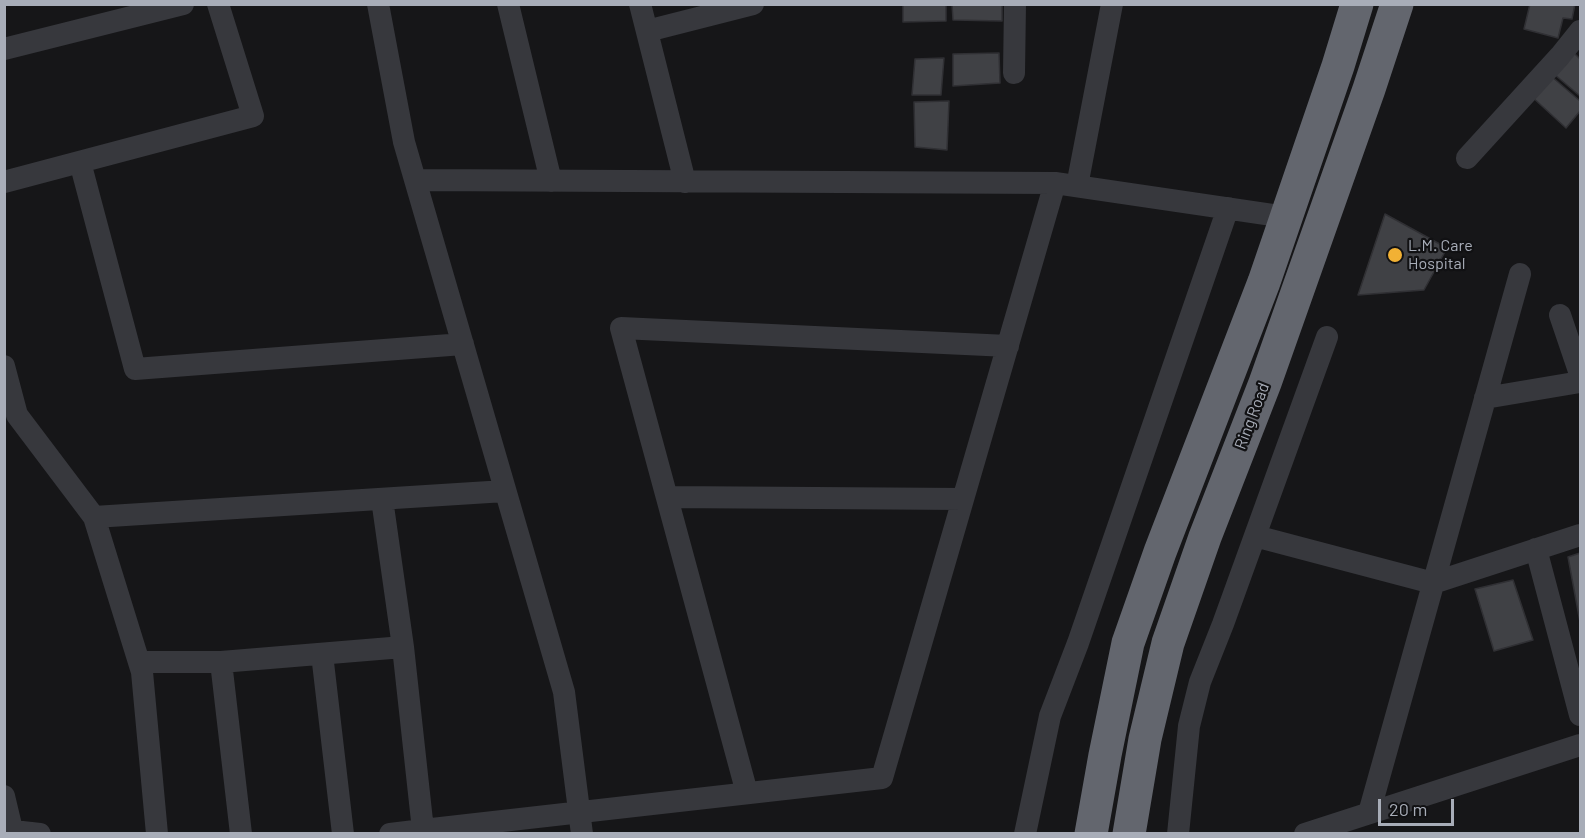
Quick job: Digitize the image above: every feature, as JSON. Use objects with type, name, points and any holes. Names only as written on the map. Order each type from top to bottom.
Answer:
[{"type":"highway","points":[[1091,834],[1128,643],[1164,541],[1264,282],[1358,4]]},
{"type":"highway","name":"Ring Road","points":[[1129,834],[1145,739],[1168,643],[1205,537],[1265,383],[1397,4]]},
{"type":"street","points":[[4,50],[183,4]]},
{"type":"street","points":[[4,182],[253,116],[218,4]]},
{"type":"street","points":[[378,4],[405,142],[564,692],[581,823]]},
{"type":"street","points":[[508,4],[551,181]]},
{"type":"street","points":[[640,4],[685,182]]},
{"type":"street","points":[[646,31],[753,4]]},
{"type":"street","points":[[1014,73],[1015,4]]},
{"type":"street","points":[[390,834],[423,830],[581,823],[747,793],[882,778],[1008,346],[1066,184],[1112,4]]},
{"type":"street","points":[[1467,158],[1581,31]]},
{"type":"street","points":[[80,162],[135,369],[463,344]]},
{"type":"street","points":[[416,180],[1066,184],[1286,216]]},
{"type":"street","points":[[1025,834],[1050,716],[1082,632],[1228,208]]},
{"type":"street","points":[[1369,813],[1520,274]]},
{"type":"street","points":[[1560,315],[1581,374]]},
{"type":"street","points":[[747,793],[621,328],[1008,346]]},
{"type":"street","points":[[1178,834],[1189,726],[1200,681],[1327,337]]},
{"type":"street","points":[[4,366],[18,415],[94,517],[142,672],[157,834]]},
{"type":"street","points":[[1485,399],[1581,382]]},
{"type":"street","points":[[94,517],[505,491]]},
{"type":"street","points":[[667,497],[963,499]]},
{"type":"street","points":[[382,499],[403,647],[423,830]]},
{"type":"street","points":[[1255,536],[1433,583],[1581,535]]},
{"type":"street","points":[[1536,549],[1581,716]]},
{"type":"street","points":[[140,662],[221,662],[403,647]]},
{"type":"street","points":[[322,654],[344,834]]},
{"type":"street","points":[[221,662],[241,834]]},
{"type":"street","points":[[1305,834],[1334,829],[1369,813],[1581,745]]},
{"type":"street","points":[[4,796],[10,832],[40,834]]},
{"type":"building","points":[[903,4],[946,4],[946,21],[903,22]]},
{"type":"building","points":[[952,4],[1002,4],[1002,21],[953,20]]},
{"type":"building","points":[[1530,4],[1575,4],[1572,19],[1563,18],[1558,38],[1524,29]]},
{"type":"building","points":[[1572,51],[1580,59],[1580,96],[1554,74]]},
{"type":"building","points":[[999,53],[1000,83],[953,86],[953,54]]},
{"type":"building","points":[[944,58],[941,95],[912,95],[915,59]]},
{"type":"building","points":[[1551,76],[1580,101],[1580,111],[1566,128],[1530,95]]},
{"type":"building","points":[[949,101],[947,150],[915,147],[914,102]]},
{"type":"building","points":[[1385,214],[1447,248],[1424,290],[1358,295]]},
{"type":"building","points":[[1580,553],[1580,622],[1568,557]]},
{"type":"building","points":[[1513,580],[1533,640],[1494,651],[1475,589]]},
{"type":"place","name":"L.M. Care Hospital","points":[[1395,255]]}]
